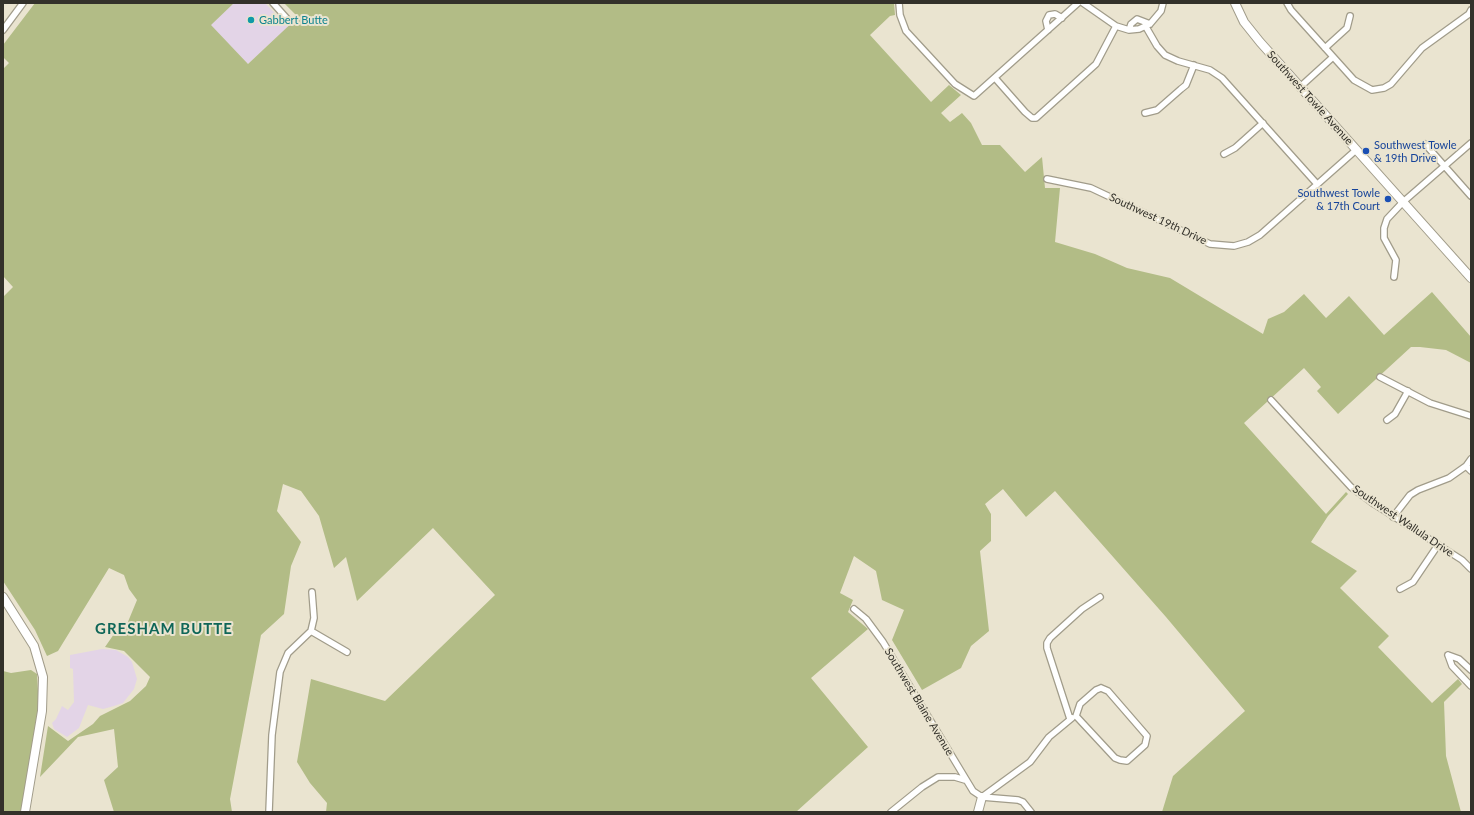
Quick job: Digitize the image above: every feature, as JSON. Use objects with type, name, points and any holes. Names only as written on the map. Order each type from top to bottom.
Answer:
[{"type":"main road","name":"Southwest Towle Avenue","points":[[1235,3],[1254,36],[1471,278]]},
{"type":"main road","points":[[3,597],[34,646],[43,678],[42,711],[25,812]]},
{"type":"main road","points":[[978,812],[982,797]]},
{"type":"street","points":[[3,30],[23,3]]},
{"type":"street","points":[[273,3],[290,22]]},
{"type":"street","points":[[899,3],[903,25],[912,38],[954,84],[974,96],[1078,3]]},
{"type":"street","points":[[1083,3],[1116,26],[1129,30],[1148,25],[1161,11],[1163,3]]},
{"type":"street","points":[[1287,3],[1291,10],[1354,80],[1372,90],[1384,88],[1391,84],[1412,57],[1469,14],[1471,10]]},
{"type":"street","points":[[1048,30],[1046,21],[1049,15],[1055,14],[1062,18]]},
{"type":"street","points":[[1325,48],[1347,28],[1350,16]]},
{"type":"street","points":[[1129,30],[1131,24],[1137,19],[1148,25],[1157,46],[1165,54],[1174,60],[1210,70],[1222,78],[1317,184]]},
{"type":"street","points":[[995,78],[1025,112],[1032,118],[1036,118],[1096,64],[1116,26]]},
{"type":"street","points":[[1300,87],[1333,57]]},
{"type":"street","points":[[1144,113],[1157,110],[1181,89],[1186,84],[1194,65]]},
{"type":"street","points":[[1224,154],[1235,148],[1263,123]]},
{"type":"street","points":[[1394,277],[1396,260],[1386,244],[1383,232],[1387,219],[1403,202],[1471,143]]},
{"type":"street","points":[[1425,144],[1471,196]]},
{"type":"street","name":"Southwest 19th Drive","points":[[1047,179],[1091,188],[1203,241],[1228,246],[1241,244],[1260,235],[1356,150]]},
{"type":"street","points":[[1380,377],[1444,408],[1471,416]]},
{"type":"street","points":[[1387,420],[1395,414],[1408,391]]},
{"type":"street","name":"Southwest Wallula Drive","points":[[1271,400],[1346,482],[1393,517],[1462,560],[1471,569]]},
{"type":"street","points":[[1393,517],[1410,495],[1418,490],[1449,478],[1466,466],[1471,459]]},
{"type":"street","points":[[1466,466],[1471,471]]},
{"type":"street","points":[[1400,589],[1413,582],[1438,545]]},
{"type":"street","points":[[269,812],[272,736],[280,672],[288,653],[311,631],[314,618],[312,592]]},
{"type":"street","points":[[1070,718],[1047,648],[1047,643],[1050,638],[1082,609],[1100,597]]},
{"type":"street","name":"Southwest Blaine Avenue","points":[[854,608],[875,629],[965,780],[975,794],[982,797]]},
{"type":"street","points":[[311,631],[347,652]]},
{"type":"street","points":[[1471,670],[1459,659],[1448,655],[1452,666],[1471,686]]},
{"type":"street","points":[[1096,690],[1105,690],[1144,731],[1147,736],[1145,745],[1130,759],[1120,760],[1076,716],[1080,704],[1096,690]]},
{"type":"street","points":[[982,797],[1030,762],[1049,736],[1070,718],[1076,716]]},
{"type":"street","points":[[891,812],[922,787],[938,778],[955,777],[965,780]]},
{"type":"street","points":[[982,797],[1018,800],[1023,802],[1031,812]]},
{"type":"shaded area","points":[[234,3],[265,3],[288,27],[248,64],[210,25]]},
{"type":"shaded area","points":[[102,649],[116,650],[128,657],[132,662],[137,679],[134,689],[123,703],[103,709],[88,705],[79,728],[67,737],[54,729],[52,723],[56,719],[62,706],[68,710],[74,702],[73,669],[70,668],[70,655]]},
{"type":"green space","points":[[35,3],[234,3],[211,25],[248,64],[298,17],[284,3],[894,3],[895,15],[890,16],[870,35],[931,102],[949,85],[961,95],[941,113],[950,122],[962,113],[971,123],[982,145],[1000,145],[1025,172],[1042,157],[1045,188],[1060,188],[1055,242],[1095,254],[1127,268],[1170,278],[1263,334],[1268,319],[1284,312],[1304,294],[1326,318],[1349,296],[1384,335],[1432,292],[1471,337],[1471,363],[1446,350],[1411,347],[1338,414],[1317,391],[1321,387],[1304,368],[1244,423],[1326,514],[1346,492],[1348,494],[1328,516],[1311,542],[1357,571],[1340,588],[1389,636],[1378,647],[1432,703],[1458,679],[1462,684],[1444,702],[1446,756],[1461,812],[1162,812],[1173,776],[1245,711],[1166,617],[1055,491],[1026,517],[1003,489],[985,504],[991,514],[991,541],[980,551],[989,631],[971,646],[961,668],[922,690],[892,640],[904,610],[882,600],[876,571],[854,556],[840,593],[853,600],[848,612],[868,629],[811,678],[868,747],[796,812],[326,812],[327,803],[310,783],[297,762],[311,679],[385,701],[495,595],[433,528],[357,601],[346,557],[334,568],[319,516],[301,491],[283,484],[277,511],[301,542],[291,566],[284,614],[261,635],[230,799],[232,812],[114,812],[104,780],[118,767],[114,729],[78,737],[40,777],[48,726],[68,741],[93,724],[100,716],[130,701],[146,686],[150,677],[124,651],[105,647],[114,634],[125,629],[137,600],[129,589],[124,575],[109,568],[58,651],[47,656],[35,630],[3,581],[3,297],[13,287],[3,276],[3,69],[9,63],[3,57],[3,45]]},
{"type":"green space","points":[[31,670],[37,674],[39,707],[21,812],[3,812],[3,671],[11,673]]},
{"type":"place","name":"Gabbert Butte","points":[[251,20]]},
{"type":"place","name":"Southwest Towle & 19th Drive","points":[[1366,151]]},
{"type":"place","name":"Southwest Towle & 17th Court","points":[[1388,199]]},
{"type":"district","name":"GRESHAM BUTTE","points":[[164,629]]}]
